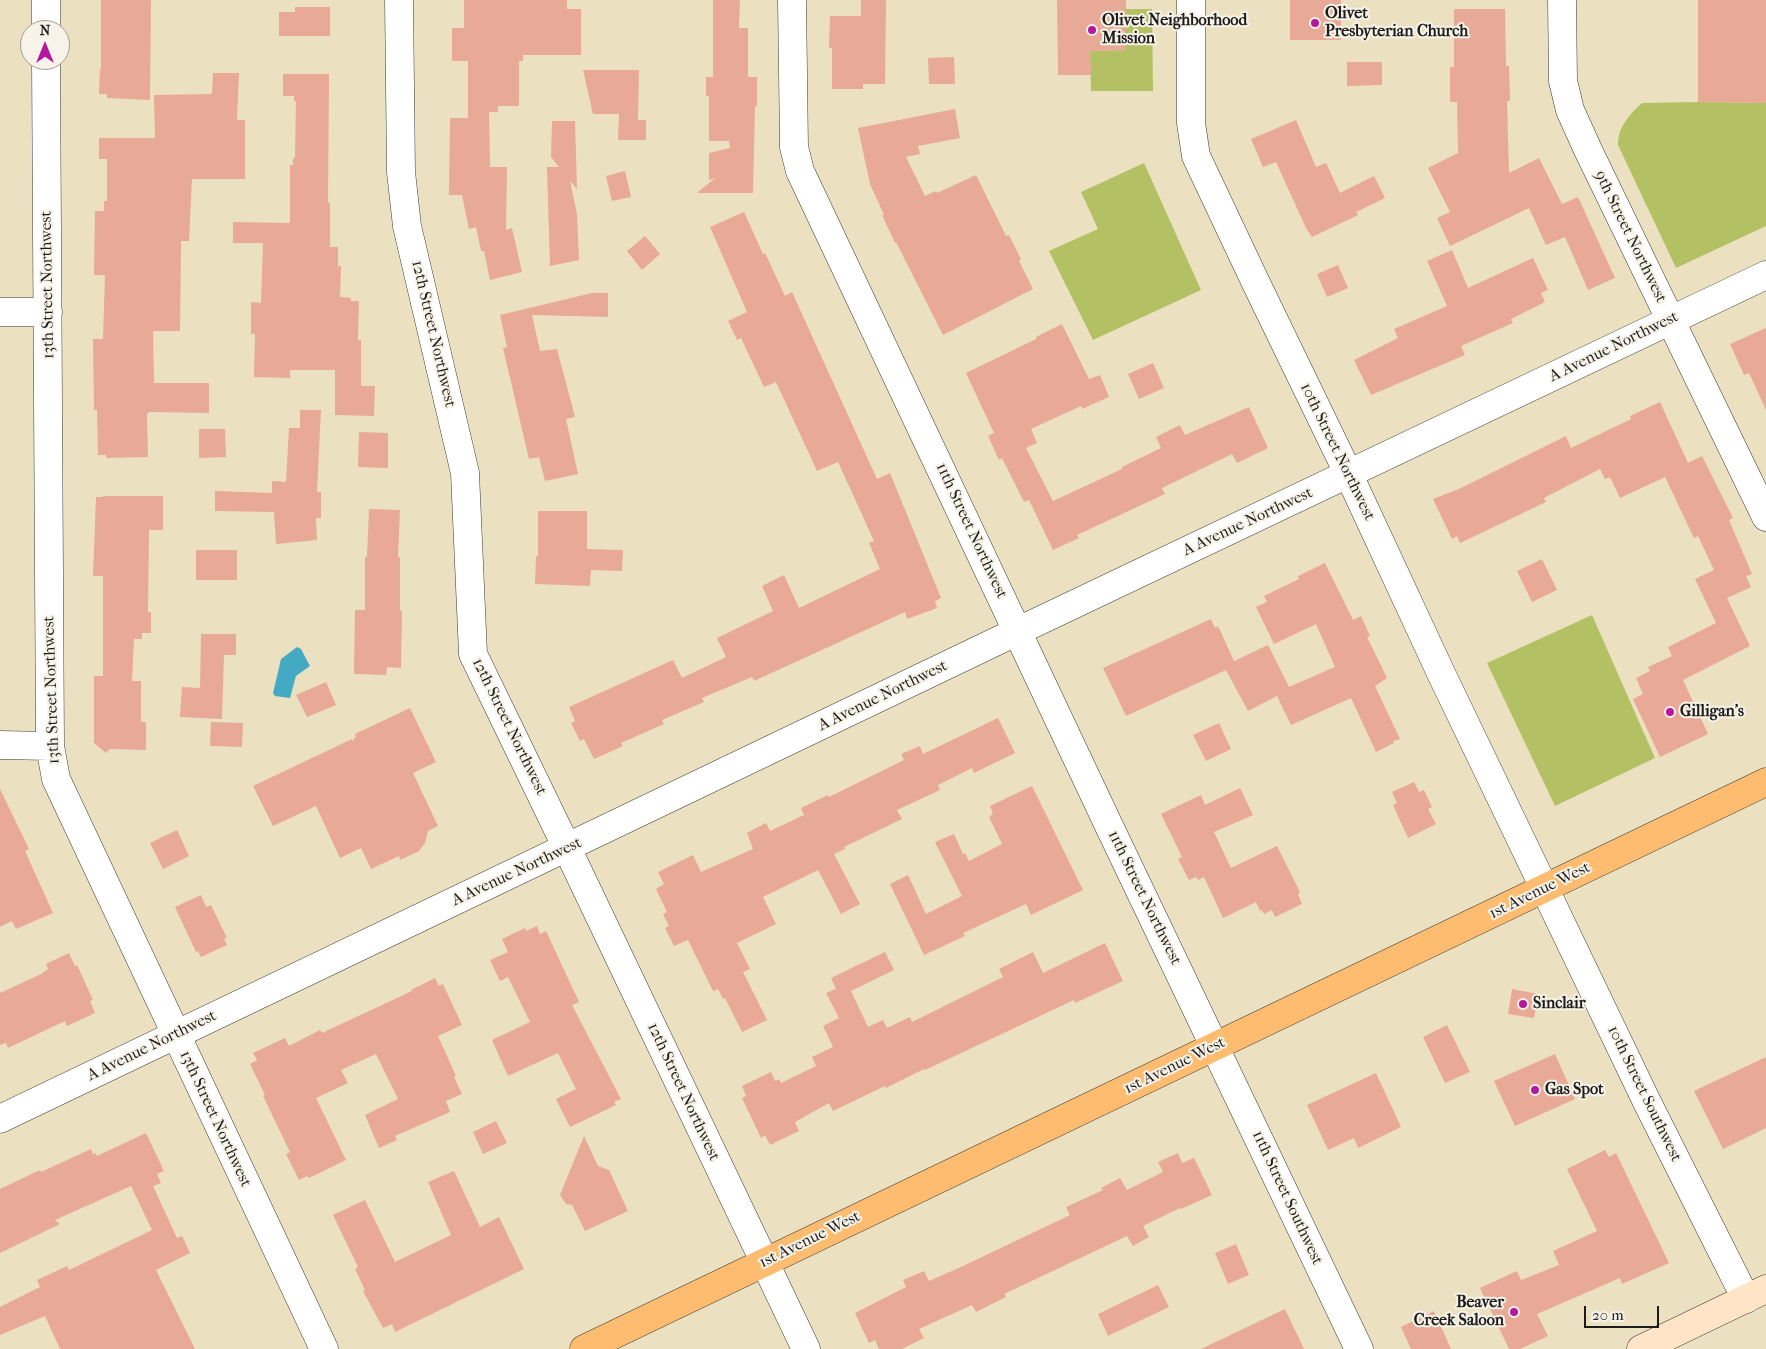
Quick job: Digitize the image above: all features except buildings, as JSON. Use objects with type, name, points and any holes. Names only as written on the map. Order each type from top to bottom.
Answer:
[{"type":"main road","name":"1st Avenue West","points":[[584,1349],[1766,782]]},
{"type":"main road","points":[[1641,1349],[1756,1294]]},
{"type":"street","points":[[46,0],[46,20]]},
{"type":"street","name":"12th Street Northwest","points":[[399,0],[401,172],[407,226],[465,473],[472,654],[567,848],[806,1349]]},
{"type":"street","name":"11th Street Northwest","points":[[792,0],[794,147],[800,172],[1215,1047]]},
{"type":"street","name":"10th Street Northwest","points":[[1191,0],[1191,123],[1196,156],[1545,889]]},
{"type":"street","name":"9th Street Northwest","points":[[1562,0],[1563,81],[1570,110],[1766,517]]},
{"type":"street","name":"13th Street Northwest","points":[[46,70],[50,746],[56,779],[324,1349]]},
{"type":"street","name":"A Avenue Northwest","points":[[0,1119],[1766,275]]},
{"type":"street","points":[[0,312],[48,312]]},
{"type":"street","points":[[0,745],[50,746]]},
{"type":"street","name":"10th Street Southwest","points":[[1545,889],[1647,1102],[1756,1294]]},
{"type":"street","name":"11th Street Southwest","points":[[1215,1047],[1359,1349]]},
{"type":"green space","points":[[1126,9],[1152,9],[1153,91],[1091,91],[1090,51],[1126,50]]},
{"type":"green space","points":[[1642,103],[1766,103],[1766,226],[1676,268],[1618,145],[1618,139],[1625,122]]},
{"type":"green space","points":[[1144,163],[1201,290],[1093,340],[1049,251],[1098,229],[1081,192]]},
{"type":"green space","points":[[1592,615],[1655,758],[1555,806],[1487,663]]},
{"type":"water","points":[[297,647],[301,649],[310,666],[296,676],[290,698],[275,696],[273,693],[281,659]]},
{"type":"place","name":"Olivet Presbyterian Church","points":[[1315,23]]},
{"type":"place","name":"Olivet Neighborhood Mission","points":[[1092,30]]},
{"type":"place","name":"Gilligan's","points":[[1670,712]]},
{"type":"place","name":"Sinclair","points":[[1523,1004]]},
{"type":"place","name":"Gas Spot","points":[[1535,1090]]},
{"type":"place","name":"Beaver Creek Saloon","points":[[1514,1312]]}]
